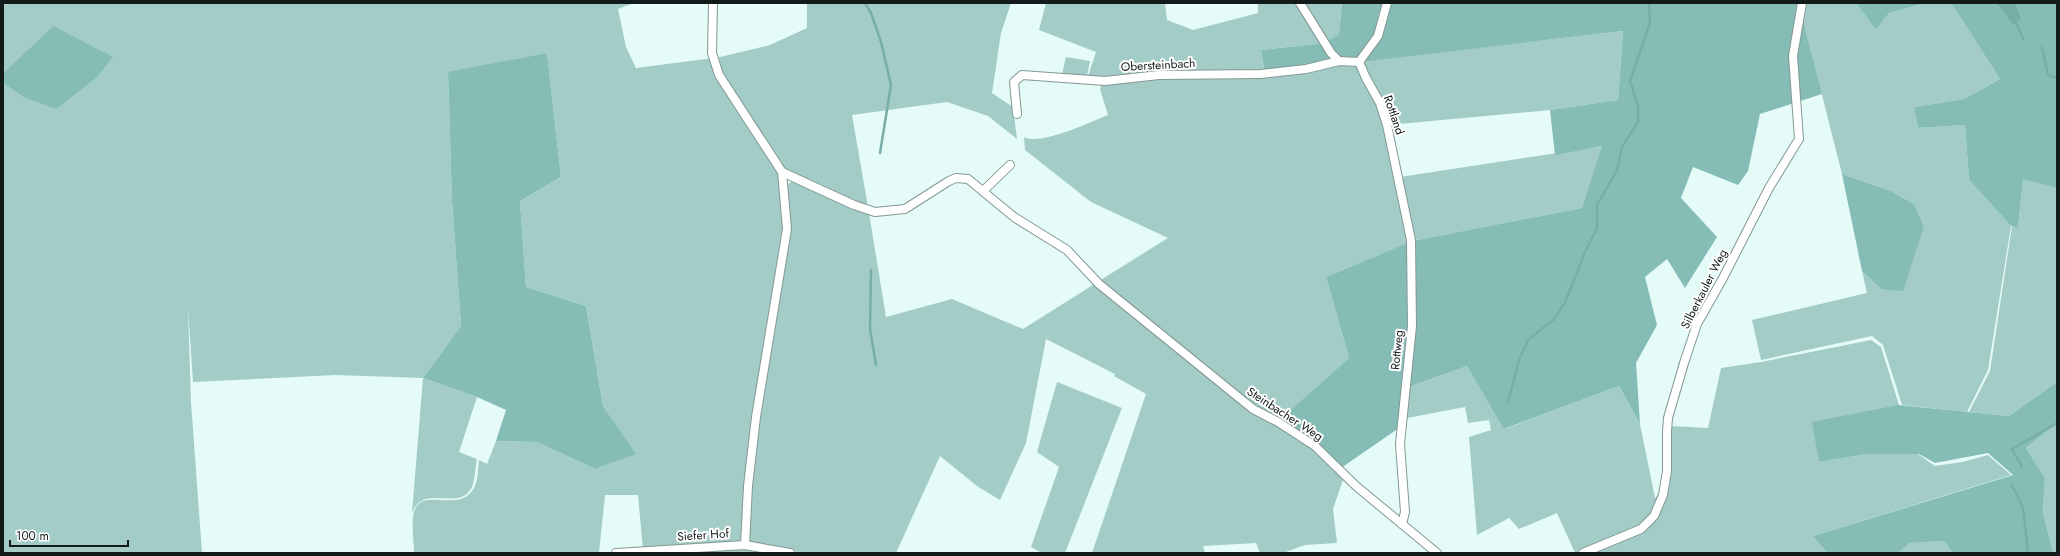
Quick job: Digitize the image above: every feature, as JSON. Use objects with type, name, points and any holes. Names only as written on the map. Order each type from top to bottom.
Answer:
[{"type":"street","points":[[713,3],[712,53],[719,75],[782,172],[787,229],[756,417],[748,486],[745,545]]},
{"type":"street","points":[[1300,3],[1331,53],[1339,61],[1359,62],[1378,36],[1387,3]]},
{"type":"street","name":"Silberkauler Weg","points":[[1583,553],[1641,529],[1654,516],[1663,495],[1667,471],[1668,418],[1697,324],[1723,278],[1769,188],[1799,139],[1793,56],[1802,3]]},
{"type":"street","name":"Obersteinbach","points":[[1017,114],[1014,82],[1022,75],[1105,81],[1159,75],[1261,74],[1306,69],[1339,61]]},
{"type":"street","name":"Rottland","points":[[1359,62],[1380,103],[1387,125],[1399,179]]},
{"type":"street","points":[[782,172],[875,212],[904,209],[956,178],[968,179],[983,191],[1010,165]]},
{"type":"street","name":"Rottweg","points":[[1399,179],[1411,240],[1412,318],[1400,444],[1405,512],[1402,524]]},
{"type":"street","name":"Steinbacher Weg","points":[[983,191],[1014,218],[1067,250],[1099,284],[1253,409],[1278,422],[1315,446],[1356,486],[1437,553]]},
{"type":"street","name":"Siefer Hof","points":[[616,553],[745,545],[790,553]]},
{"type":"shaded area","points":[[3,3],[634,3],[618,9],[626,47],[636,68],[713,58],[780,173],[785,230],[753,418],[743,544],[643,550],[638,495],[605,495],[599,553],[414,553],[413,516],[416,507],[421,502],[427,500],[452,500],[460,499],[468,495],[475,485],[478,475],[479,460],[487,464],[496,441],[537,442],[595,469],[635,454],[603,406],[586,306],[526,287],[520,201],[561,177],[547,53],[448,73],[452,201],[461,326],[423,378],[335,375],[193,382],[188,309],[191,402],[202,553],[3,553],[3,83],[23,97],[53,26],[3,73]]},
{"type":"shaded area","points":[[807,3],[1011,3],[1001,33],[992,93],[1013,107],[1017,139],[988,116],[947,102],[852,115],[868,207],[784,171],[721,74],[716,58],[770,45],[807,28]]},
{"type":"shaded area","points":[[1046,3],[1165,3],[1167,20],[1193,30],[1258,13],[1258,3],[1299,3],[1325,43],[1261,50],[1265,73],[1087,79],[1096,52],[1039,30]]},
{"type":"shaded area","points":[[1301,3],[1342,3],[1339,34],[1326,43]]},
{"type":"shaded area","points":[[1342,3],[1803,3],[1805,28],[1822,94],[1760,114],[1748,171],[1738,185],[1693,167],[1681,198],[1717,237],[1685,288],[1667,259],[1645,277],[1657,325],[1636,363],[1640,424],[1619,386],[1504,429],[1467,366],[1406,388],[1399,428],[1341,468],[1279,420],[1349,358],[1326,277],[1412,241],[1582,208],[1602,146],[1555,155],[1550,110],[1618,100],[1623,31],[1265,73],[1261,50],[1325,43],[1339,34]]},
{"type":"shaded area","points":[[1803,3],[1856,3],[1876,30],[1889,13],[1926,3],[1951,3],[2000,79],[1964,99],[1914,107],[1918,128],[1965,125],[1969,180],[2011,226],[1988,370],[1967,412],[1902,405],[1883,345],[1872,336],[1761,360],[1752,320],[1867,293],[1862,271],[1881,289],[1924,226],[1914,204],[1891,191],[1842,174],[1805,28]]},
{"type":"shaded area","points":[[1856,3],[1926,3],[1889,13],[1876,30]]},
{"type":"shaded area","points":[[1951,3],[1996,3],[2013,26],[2022,19],[2016,3],[2057,3],[2057,188],[2023,179],[2018,228],[2011,226],[1969,180],[1965,125],[1918,128],[1914,107],[1964,99],[2000,79]]},
{"type":"shaded area","points":[[1996,3],[2016,3],[2022,19],[2013,26]]},
{"type":"shaded area","points":[[53,26],[113,57],[96,78],[56,109],[23,97],[3,83],[3,73]]},
{"type":"shaded area","points":[[1623,31],[1618,100],[1550,110],[1388,125],[1361,61]]},
{"type":"shaded area","points":[[547,53],[561,177],[520,201],[526,287],[586,306],[603,406],[636,454],[595,469],[537,442],[496,441],[506,410],[477,397],[423,378],[461,326],[452,201],[448,72]]},
{"type":"shaded area","points":[[1066,57],[1090,61],[1087,76],[1062,74]]},
{"type":"shaded area","points":[[1339,62],[1359,63],[1379,103],[1410,242],[1326,277],[1349,358],[1279,420],[1254,408],[1099,281],[1168,238],[1091,202],[1025,150],[1024,137],[1032,139],[1053,136],[1108,115],[1100,89],[1102,84],[1123,80],[1262,76]]},
{"type":"shaded area","points":[[1603,146],[1582,208],[1412,241],[1400,177]]},
{"type":"shaded area","points":[[1842,174],[1891,191],[1914,204],[1924,226],[1903,291],[1881,289],[1862,271]]},
{"type":"shaded area","points":[[2023,178],[2057,188],[2057,382],[2009,416],[1969,412],[1990,371],[2012,226],[2018,228]]},
{"type":"shaded area","points":[[792,181],[869,213],[886,317],[952,299],[1023,329],[1096,283],[1252,411],[1297,435],[1333,465],[1343,480],[1333,509],[1337,543],[1305,545],[1283,553],[1260,553],[1256,543],[1203,546],[1205,553],[1092,553],[1146,394],[1114,376],[1115,374],[1046,339],[1026,443],[1000,500],[977,486],[940,456],[896,553],[803,553],[747,543],[749,485],[789,228],[786,186]]},
{"type":"shaded area","points":[[1871,340],[1881,347],[1899,405],[1819,462],[1867,454],[1918,454],[1935,466],[1962,462],[1988,455],[2011,475],[1813,536],[1827,553],[1587,553],[1642,530],[1664,495],[1670,426],[1708,428],[1721,368],[1761,362]]},
{"type":"shaded area","points":[[1467,366],[1505,429],[1619,386],[1640,424],[1655,498],[1663,489],[1657,507],[1641,527],[1579,553],[1575,553],[1557,513],[1519,529],[1509,518],[1477,535],[1469,437],[1491,430],[1489,420],[1468,423],[1465,407],[1402,419],[1406,388]]},
{"type":"shaded area","points":[[423,378],[477,397],[459,452],[477,459],[473,484],[466,494],[459,498],[432,498],[424,500],[417,504],[412,513]]},
{"type":"shaded area","points":[[1057,382],[1122,408],[1065,553],[1042,553],[1031,547],[1059,467],[1037,452]]},
{"type":"shaded area","points":[[2057,382],[2057,423],[2026,448],[2045,478],[2043,512],[2053,553],[1953,553],[1944,541],[1910,543],[1898,553],[1827,553],[1813,536],[2013,475],[1988,453],[1935,463],[1919,454],[1867,454],[1819,462],[1812,422],[1898,405],[2009,416]]},
{"type":"shaded area","points":[[2057,423],[2057,553],[2053,553],[2043,512],[2045,478],[2026,448]]},
{"type":"shaded area","points":[[1944,541],[1953,553],[1898,553],[1910,543]]},
{"type":"shaded area","points":[[745,547],[779,553],[654,553]]},
{"type":"waterway","points":[[865,3],[871,13],[881,42],[891,85],[880,153]]},
{"type":"waterway","points":[[1508,402],[1519,360],[1528,340],[1553,320],[1565,303],[1585,252],[1597,228],[1597,205],[1617,170],[1622,147],[1638,122],[1638,106],[1630,81],[1650,23],[1649,3]]},
{"type":"waterway","points":[[2015,21],[2024,40]]},
{"type":"waterway","points":[[2042,47],[2048,75],[2057,78]]},
{"type":"waterway","points":[[871,270],[870,329],[876,365]]},
{"type":"waterway","points":[[2022,467],[2012,449],[2057,423]]},
{"type":"waterway","points":[[2012,485],[2023,508],[2028,552]]}]
